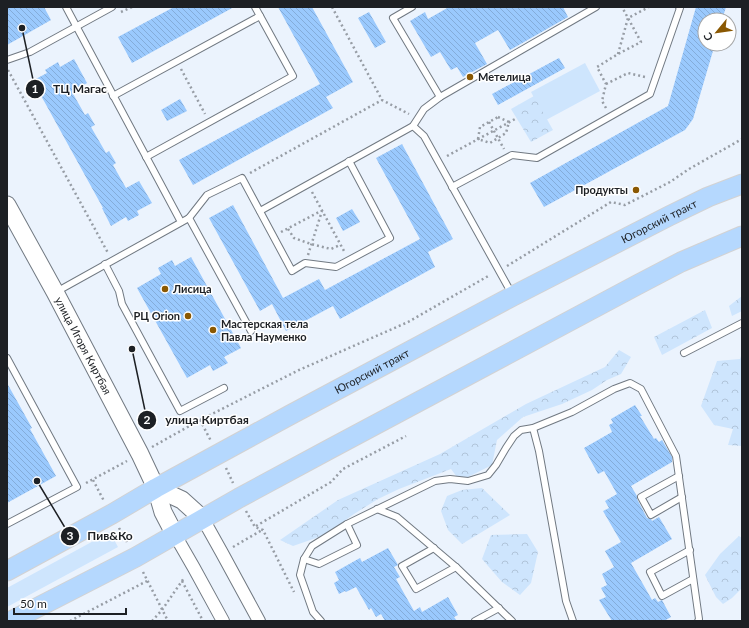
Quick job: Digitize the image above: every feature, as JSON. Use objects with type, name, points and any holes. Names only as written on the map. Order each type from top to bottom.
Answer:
[{"type":"main road","name":"Югорский тракт","points":[[7,571],[218,454],[513,296],[669,216],[708,197],[742,184]]},
{"type":"main road","name":"улица Игоря Киртбая","points":[[7,205],[55,292],[140,454],[156,488],[164,512],[175,535]]},
{"type":"main road","points":[[11,621],[136,557],[239,498],[637,285],[681,262],[742,236]]},
{"type":"main road","points":[[156,488],[182,500],[203,519]]},
{"type":"street","points":[[203,519],[259,621]]},
{"type":"street","name":"улица Игоря Киртбая","points":[[175,535],[223,621]]},
{"type":"lane","points":[[66,7],[180,222]]},
{"type":"lane","points":[[7,60],[30,52],[112,7]]},
{"type":"lane","points":[[146,157],[293,76],[255,7]]},
{"type":"lane","points":[[412,7],[393,18],[440,97]]},
{"type":"lane","points":[[260,211],[412,126],[424,109],[440,97],[596,7]]},
{"type":"lane","points":[[452,187],[512,155],[537,158],[650,94],[680,8],[679,7]]},
{"type":"lane","points":[[113,96],[260,16]]},
{"type":"lane","points":[[412,126],[424,136],[513,296]]},
{"type":"lane","points":[[55,292],[189,218],[207,195],[242,178],[292,271],[305,263],[336,267],[390,238],[349,161]]},
{"type":"lane","points":[[189,218],[251,331]]},
{"type":"lane","points":[[105,264],[119,291],[122,304],[180,411],[224,388]]},
{"type":"lane","points":[[684,353],[742,322]]},
{"type":"lane","points":[[7,358],[77,487],[7,524]]},
{"type":"lane","points":[[321,621],[313,612],[300,575],[304,559],[312,546],[347,524],[435,481],[450,478],[468,481],[488,475],[514,436],[521,430],[533,428],[572,412],[614,389],[630,383],[641,389],[676,456],[690,550],[699,619],[698,621]]},
{"type":"lane","points":[[533,428],[539,451],[566,601],[574,621]]},
{"type":"lane","points":[[679,476],[641,497],[651,514],[682,497]]},
{"type":"lane","points":[[377,509],[396,517],[434,548],[512,621]]},
{"type":"lane","points":[[304,559],[319,564],[357,544],[347,524]]},
{"type":"lane","points":[[434,548],[402,566],[416,589],[456,567]]},
{"type":"lane","points":[[690,550],[650,572],[662,596],[693,579]]},
{"type":"lane","points":[[475,621],[499,608]]},
{"type":"path","points":[[332,7],[382,100],[418,119]]},
{"type":"path","points":[[610,117],[602,101],[606,84],[597,68],[618,54],[641,42],[622,7]]},
{"type":"path","points":[[618,54],[628,18],[649,7]]},
{"type":"path","points":[[177,61],[209,122]]},
{"type":"path","points":[[7,68],[112,260]]},
{"type":"path","points":[[606,84],[628,73],[655,80]]},
{"type":"path","points":[[242,178],[382,100]]},
{"type":"path","points":[[478,139],[480,127],[498,117],[509,122]]},
{"type":"path","points":[[438,161],[517,118]]},
{"type":"path","points":[[489,122],[508,157]]},
{"type":"path","points":[[478,139],[490,142],[506,133],[509,122]]},
{"type":"path","points":[[77,487],[93,480],[200,420],[299,370],[408,322],[499,271],[611,202],[625,205],[670,182],[689,169],[742,139]]},
{"type":"path","points":[[307,184],[349,260]]},
{"type":"path","points":[[273,236],[322,211]]},
{"type":"path","points":[[305,263],[322,211]]},
{"type":"path","points":[[288,228],[294,238],[311,244],[331,249],[340,245]]},
{"type":"path","points":[[488,270],[491,275]]},
{"type":"path","points":[[200,420],[230,476],[239,498],[256,527],[263,530],[294,593]]},
{"type":"path","points":[[256,527],[331,482],[343,469],[406,436]]},
{"type":"path","points":[[70,621],[147,581]]},
{"type":"path","points":[[182,581],[203,621]]},
{"type":"green space","points":[[585,63],[600,91],[546,120],[531,92]]},
{"type":"green space","points":[[534,96],[553,130],[531,142],[511,109]]},
{"type":"green space","points":[[742,296],[742,311],[732,316],[729,306]]},
{"type":"green space","points":[[705,310],[712,328],[662,355],[654,337]]},
{"type":"green space","points":[[619,350],[631,357],[621,374],[562,404],[523,417],[497,440],[492,465],[460,481],[451,469],[399,489],[378,499],[329,532],[316,538],[293,546],[280,540],[338,500],[440,454],[526,404],[605,367]]},
{"type":"green space","points":[[742,353],[742,446],[728,445],[733,429],[714,425],[701,406],[717,361],[740,359]]},
{"type":"green space","points":[[482,488],[510,515],[462,544],[448,530],[441,511],[447,496],[462,490]]},
{"type":"green space","points":[[110,532],[118,547],[7,607],[7,588]]},
{"type":"green space","points":[[527,534],[538,552],[531,583],[520,595],[502,582],[482,559],[491,535]]},
{"type":"green space","points":[[739,536],[742,538],[742,588],[732,598],[723,604],[716,597],[705,575],[720,554]]},
{"type":"building","points":[[7,7],[44,7],[51,20],[7,45]]},
{"type":"building","points":[[174,7],[234,7],[132,63],[118,37]]},
{"type":"building","points":[[278,7],[312,7],[353,82],[326,97],[333,108],[193,185],[179,160],[320,84]]},
{"type":"building","points":[[449,7],[563,7],[568,17],[510,50],[498,30],[475,43],[487,64],[463,77],[457,67],[451,70],[440,52],[431,57],[410,21],[425,12],[428,19]]},
{"type":"building","points":[[696,7],[726,7],[724,12],[697,12],[697,52],[713,52],[693,119],[685,130],[544,207],[530,183],[668,106]]},
{"type":"building","points":[[369,12],[386,42],[375,48],[358,18]]},
{"type":"building","points":[[559,58],[565,68],[498,105],[492,94]]},
{"type":"building","points":[[74,59],[87,83],[72,92],[85,115],[88,113],[95,125],[91,127],[106,153],[109,151],[116,163],[113,165],[126,188],[139,181],[152,203],[137,211],[139,215],[128,221],[126,217],[111,226],[103,208],[32,81],[47,73],[45,70],[58,62],[60,67]]},
{"type":"building","points":[[180,99],[187,111],[167,121],[161,110]]},
{"type":"building","points":[[402,144],[453,239],[428,252],[435,267],[340,319],[333,306],[286,331],[272,304],[260,311],[209,218],[233,205],[283,298],[319,279],[325,290],[420,239],[376,158]]},
{"type":"building","points":[[352,209],[360,222],[343,231],[336,218]]},
{"type":"building","name":"РЦ Orion","points":[[191,257],[241,348],[224,357],[228,363],[213,371],[210,365],[187,378],[137,288],[161,274],[158,268],[172,260],[175,266]]},
{"type":"building","points":[[7,383],[56,476],[7,503]]},
{"type":"building","points":[[635,405],[654,439],[656,438],[659,442],[662,440],[672,457],[672,462],[631,486],[647,518],[651,519],[652,521],[659,517],[672,539],[631,563],[652,600],[655,598],[658,602],[662,600],[671,617],[664,621],[612,621],[599,600],[606,597],[601,588],[607,585],[602,574],[614,567],[605,551],[621,542],[603,511],[609,508],[605,501],[617,494],[604,471],[598,474],[584,448],[612,432],[609,425],[613,423],[611,419]]},
{"type":"building","points":[[388,548],[398,565],[394,567],[400,577],[396,579],[414,611],[420,607],[422,612],[448,597],[458,615],[454,617],[457,621],[385,621],[381,614],[376,617],[371,608],[369,610],[356,587],[339,594],[334,583],[339,580],[335,572],[360,558],[362,562]]},
{"type":"place","name":"ТЦ Магас","points":[[22,28]]},
{"type":"place","name":"Метелица","points":[[470,77]]},
{"type":"place","name":"Продукты","points":[[636,190]]},
{"type":"place","name":"Лисица","points":[[165,289]]},
{"type":"place","name":"РЦ Orion","points":[[188,316]]},
{"type":"place","name":"Мастерская тела Павла Науменко","points":[[213,330]]},
{"type":"place","name":"улица Киртбая","points":[[132,349]]},
{"type":"place","name":"Пив&Ко","points":[[37,481]]}]
